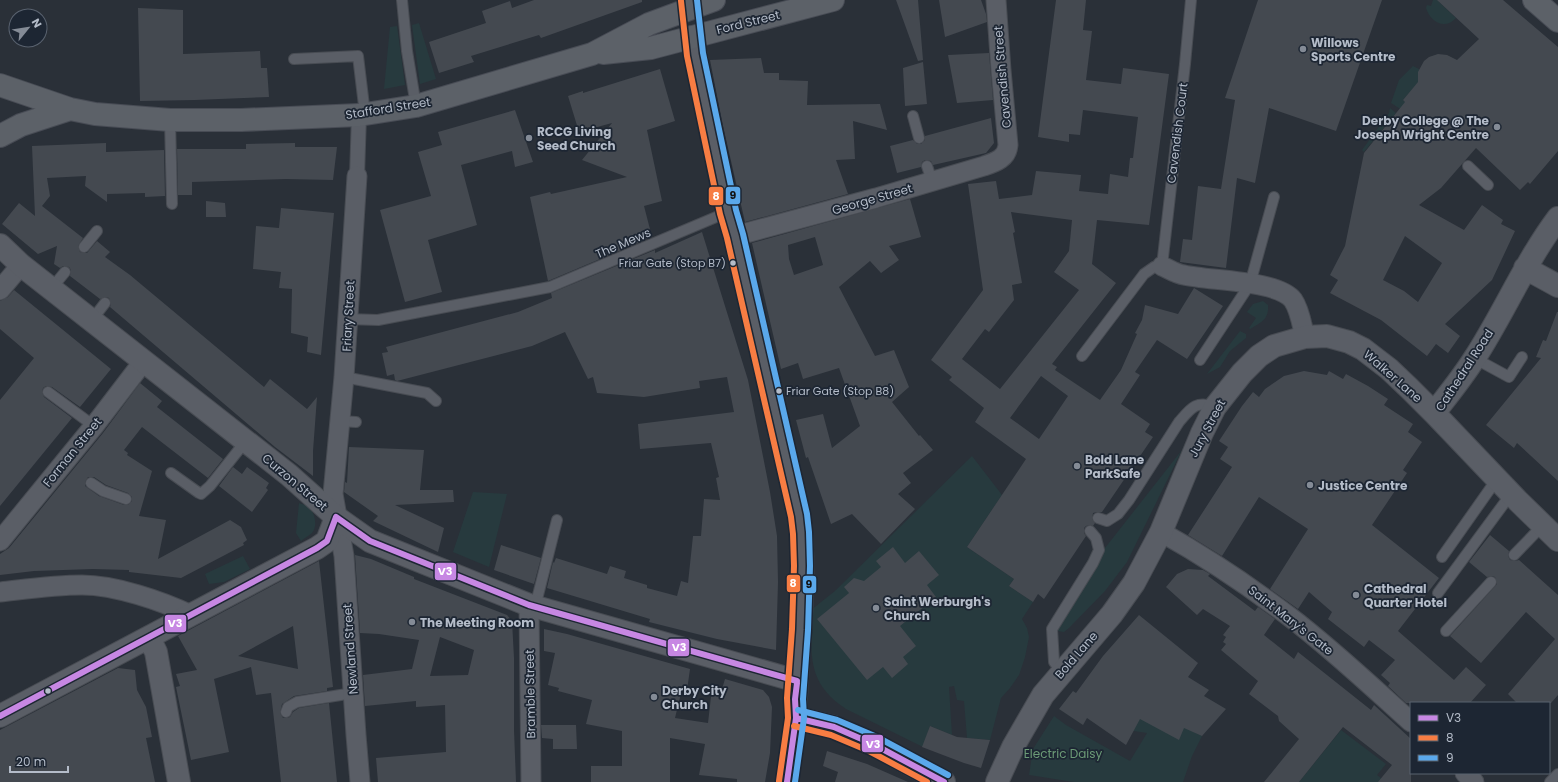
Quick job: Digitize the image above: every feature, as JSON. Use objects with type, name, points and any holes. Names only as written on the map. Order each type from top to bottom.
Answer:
[{"type":"main road","points":[[692,37],[689,4],[714,0]]},
{"type":"main road","name":"Ford Street","points":[[592,54],[651,48],[833,0]]},
{"type":"main road","points":[[1534,0],[1558,20]]},
{"type":"main road","name":"Stafford Street","points":[[0,86],[70,109],[95,114],[170,120],[242,120],[362,115],[416,106],[592,54],[689,4]]},
{"type":"main road","name":"Stafford Street","points":[[0,136],[21,125],[70,109]]},
{"type":"street","name":"Cavendish Street","points":[[996,0],[1008,145],[1005,154]]},
{"type":"street","points":[[692,37],[728,212],[735,236],[800,522],[802,572],[795,699],[796,718],[787,782]]},
{"type":"street","name":"Friary Street","points":[[336,517],[333,494],[348,422],[344,377],[362,115]]},
{"type":"street","name":"George Street","points":[[735,236],[876,198],[930,174],[993,163],[1005,154]]},
{"type":"street","name":"Cathedral Road","points":[[1558,218],[1544,237],[1525,268],[1474,358],[1434,413],[1558,540]]},
{"type":"street","name":"Curzon Street","points":[[0,245],[21,265],[91,321],[289,475],[336,517],[370,541],[446,573],[532,606],[797,681]]},
{"type":"street","points":[[0,290],[21,265]]},
{"type":"street","points":[[1162,266],[1183,275],[1262,285],[1281,292],[1292,300],[1299,316],[1305,337]]},
{"type":"street","points":[[1525,268],[1558,286]]},
{"type":"street","name":"Jury Street","points":[[1161,532],[1198,440],[1215,407],[1242,373],[1267,350],[1289,340],[1305,337],[1328,336],[1349,342]]},
{"type":"street","name":"Walker Lane","points":[[1349,342],[1363,349],[1389,369],[1434,413]]},
{"type":"street","name":"Forman Street","points":[[0,541],[66,466],[94,426],[143,362]]},
{"type":"street","points":[[0,716],[317,548],[327,541],[336,517]]},
{"type":"street","name":"Newland Street","points":[[336,517],[344,556],[360,782]]},
{"type":"street","name":"Bold Lane","points":[[997,782],[1013,747],[1043,695],[1112,614],[1134,583],[1161,532]]},
{"type":"street","name":"Saint Mary's Gate","points":[[1161,532],[1213,563],[1291,617],[1410,721]]},
{"type":"street","points":[[0,592],[43,587],[84,585],[108,588],[176,608],[191,615]]},
{"type":"street","name":"Bramble Street","points":[[531,782],[532,606]]},
{"type":"street","points":[[149,638],[156,652],[179,782]]},
{"type":"street","points":[[796,718],[834,726],[874,744],[911,766],[944,782]]},
{"type":"street","points":[[1466,774],[1474,782]]},
{"type":"lane","points":[[402,0],[407,51],[416,106]]},
{"type":"lane","name":"Cavendish Court","points":[[1162,266],[1191,0]]},
{"type":"lane","points":[[294,59],[358,56],[364,91],[362,115]]},
{"type":"lane","points":[[913,116],[919,138]]},
{"type":"lane","points":[[170,120],[172,204]]},
{"type":"lane","points":[[1468,166],[1488,185]]},
{"type":"lane","points":[[1200,360],[1250,284],[1274,197]]},
{"type":"lane","name":"The Mews","points":[[347,319],[378,320],[526,293],[550,287],[728,212]]},
{"type":"lane","points":[[84,247],[97,231]]},
{"type":"lane","points":[[1082,356],[1144,274],[1154,267],[1162,266]]},
{"type":"lane","points":[[51,289],[65,272]]},
{"type":"lane","points":[[91,321],[106,303]]},
{"type":"lane","points":[[1474,358],[1509,377],[1522,357]]},
{"type":"lane","points":[[344,377],[427,393],[436,401]]},
{"type":"lane","points":[[48,392],[94,426]]},
{"type":"lane","points":[[1098,518],[1107,521],[1122,510],[1179,422],[1187,413],[1196,405],[1205,403],[1215,407]]},
{"type":"lane","points":[[171,473],[201,494],[210,486],[245,442]]},
{"type":"lane","points":[[91,483],[103,491],[126,500]]},
{"type":"lane","points":[[1442,557],[1504,486]]},
{"type":"lane","points":[[1438,593],[1504,486]]},
{"type":"lane","points":[[532,606],[557,520]]},
{"type":"lane","points":[[1514,555],[1543,525]]},
{"type":"lane","points":[[1062,672],[1054,662],[1052,630],[1093,563],[1099,550],[1096,538],[1090,530]]},
{"type":"lane","points":[[1446,631],[1491,582]]},
{"type":"lane","points":[[286,712],[288,707],[297,702],[353,693]]},
{"type":"lane","points":[[1550,782],[1558,774]]},
{"type":"green space","points":[[1433,0],[1440,0],[1439,2],[1456,18],[1447,24],[1438,23],[1434,20],[1426,8],[1427,5],[1431,6]]},
{"type":"green space","points":[[419,23],[436,79],[420,84],[412,25]]},
{"type":"green space","points":[[397,26],[405,85],[384,89],[390,27]]},
{"type":"green space","points":[[1413,66],[1419,69],[1419,82],[1403,100],[1417,111],[1413,117],[1391,103],[1399,80]]},
{"type":"green space","points":[[1390,108],[1396,113],[1364,152],[1362,150],[1389,113]]},
{"type":"green space","points":[[1263,301],[1268,305],[1266,317],[1250,329],[1249,328],[1256,318],[1247,312],[1253,304]]},
{"type":"green space","points":[[1240,331],[1246,334],[1246,338],[1230,351],[1220,367],[1207,374]]},
{"type":"green space","points":[[1182,450],[1127,562],[1105,591],[1069,628],[1064,632],[1058,631],[1056,629],[1105,548]]},
{"type":"green space","points":[[972,456],[1002,495],[967,547],[1014,579],[1009,586],[1033,602],[1022,619],[1027,628],[1029,637],[1025,657],[1019,675],[1001,698],[990,740],[967,738],[964,701],[957,700],[954,686],[949,687],[952,735],[930,726],[923,747],[846,709],[833,699],[823,688],[817,677],[812,654],[811,610],[835,591]]},
{"type":"green space","points":[[473,492],[507,494],[489,567],[453,552]]},
{"type":"green space","points":[[299,503],[308,506],[315,519],[314,530],[301,541],[296,533]]},
{"type":"green space","points":[[243,556],[250,569],[224,582],[209,584],[205,574]]},
{"type":"green space","name":"Electric Daisy","points":[[1128,699],[1202,736],[1192,756],[1183,782],[1074,782],[1029,775],[1033,749],[1054,716],[1066,725],[1130,761],[1147,733],[1134,731],[1116,722]]},
{"type":"green space","points":[[1341,730],[1386,764],[1377,775],[1386,782],[1299,782]]},
{"type":"building","points":[[534,0],[642,0],[642,2],[541,38],[539,35],[471,56],[474,62],[439,73],[429,42],[486,23],[482,11],[510,1],[512,8]]},
{"type":"building","points":[[896,0],[918,0],[923,60],[918,61]]},
{"type":"building","points":[[939,0],[981,0],[987,22],[945,37]]},
{"type":"building","points":[[1056,0],[1086,0],[1083,30],[1092,31],[1086,80],[1121,84],[1123,68],[1169,74],[1149,225],[1097,220],[1092,264],[1116,283],[1052,364],[1057,367],[1055,370],[1100,400],[1121,370],[1137,334],[1135,333],[1142,320],[1145,305],[1178,314],[1194,288],[1223,306],[1187,359],[1157,340],[1135,372],[1140,375],[1121,404],[1150,424],[1145,432],[1153,437],[1102,512],[1093,513],[1092,519],[1095,523],[1093,526],[1089,525],[1084,528],[1084,533],[1086,536],[1044,599],[1038,594],[1033,602],[1009,586],[1014,579],[967,547],[1026,459],[975,422],[984,408],[949,380],[952,377],[931,360],[983,290],[968,184],[996,181],[999,199],[1032,195],[1036,171],[1081,175],[1079,191],[1108,194],[1110,174],[1128,177],[1130,158],[1133,158],[1138,117],[1083,110],[1080,135],[1069,134],[1069,142],[1038,137]],"holes":[[[1011,212],[1072,220],[1069,251],[1054,272],[1079,290],[1000,389],[962,359],[985,329],[989,332],[1014,300],[1012,285],[1022,283],[1013,233],[1015,232]],[[1041,376],[1068,396],[1039,439],[1010,418]]]},
{"type":"building","name":"Willows Sports Centre","points":[[1258,0],[1382,0],[1336,131],[1269,108],[1255,183],[1237,178],[1226,268],[1180,262],[1183,239],[1192,240],[1198,186],[1221,189],[1235,100],[1225,98]]},
{"type":"building","name":"Derby College @ The Joseph Wright Centre","points":[[1437,0],[1503,0],[1558,47],[1558,151],[1530,184],[1528,182],[1520,190],[1476,148],[1441,188],[1419,205],[1464,230],[1482,205],[1503,220],[1501,224],[1515,231],[1492,280],[1445,324],[1460,336],[1448,353],[1436,344],[1427,356],[1381,320],[1330,293],[1338,280],[1330,275],[1345,246],[1364,153],[1405,102],[1403,100],[1418,82],[1418,72],[1424,61],[1429,57],[1438,54],[1447,55],[1457,60],[1479,39]],"holes":[[[1405,236],[1442,263],[1418,302],[1404,291],[1383,280]]]},
{"type":"building","points":[[138,8],[183,10],[183,54],[260,51],[261,68],[267,68],[269,97],[140,101]]},
{"type":"building","points":[[989,53],[993,100],[957,103],[948,55]]},
{"type":"building","points":[[761,58],[764,73],[779,73],[779,80],[808,81],[807,105],[880,104],[887,130],[853,121],[855,159],[836,160],[848,194],[745,222],[723,126],[710,60]]},
{"type":"building","points":[[923,62],[927,104],[905,106],[903,68]]},
{"type":"building","points":[[660,69],[675,121],[647,130],[662,201],[644,206],[652,237],[548,281],[530,197],[550,192],[551,194],[627,177],[582,160],[612,123],[579,132],[568,96],[583,91],[583,93]]},
{"type":"building","points":[[515,110],[533,162],[515,167],[512,151],[461,165],[477,225],[428,240],[442,292],[405,302],[380,210],[431,196],[418,152],[442,145],[438,132]]},
{"type":"building","points":[[991,118],[994,143],[986,153],[933,165],[931,161],[925,160],[922,162],[921,167],[897,173],[890,146],[913,140],[917,144],[921,144],[925,140],[925,136]]},
{"type":"building","points":[[106,143],[106,152],[164,150],[165,196],[145,197],[145,193],[107,194],[107,202],[85,186],[86,176],[47,178],[50,196],[42,206],[83,238],[78,246],[80,252],[87,253],[97,241],[110,252],[105,257],[130,275],[264,387],[270,379],[307,409],[317,397],[313,451],[313,476],[275,447],[110,307],[111,304],[109,298],[106,297],[100,299],[70,276],[71,270],[69,267],[63,266],[60,268],[54,264],[57,246],[38,254],[2,224],[19,203],[35,216],[32,146]]},
{"type":"building","points":[[295,143],[295,147],[337,147],[333,180],[286,179],[192,182],[192,195],[178,195],[177,149],[246,149],[246,144]]},
{"type":"building","points":[[910,199],[921,237],[889,246],[899,260],[881,273],[870,261],[839,287],[875,356],[894,350],[909,387],[892,402],[919,436],[920,435],[933,450],[903,473],[911,483],[898,494],[915,509],[881,544],[852,514],[831,524],[808,457],[806,458],[796,420],[823,414],[832,448],[860,426],[839,368],[803,379],[798,363],[781,369],[752,243]],"holes":[[[815,237],[823,265],[794,275],[789,259],[788,245]]]},
{"type":"building","points":[[206,201],[225,203],[226,217],[206,217]]},
{"type":"building","points":[[281,208],[334,213],[321,355],[307,352],[308,337],[291,333],[292,289],[279,288],[281,272],[253,269],[256,226],[279,228]]},
{"type":"building","points":[[702,232],[748,380],[770,492],[777,536],[778,582],[776,650],[717,639],[649,622],[650,619],[547,588],[553,562],[554,563],[556,558],[607,574],[610,566],[626,571],[624,578],[647,585],[647,588],[677,596],[681,581],[688,583],[693,536],[701,536],[704,499],[720,500],[716,478],[719,477],[711,443],[640,449],[638,424],[734,412],[727,377],[699,381],[700,388],[644,397],[597,393],[593,377],[588,379],[565,332],[532,346],[397,381],[395,380],[394,374],[387,376],[382,353],[388,352],[386,347],[518,312],[552,298],[551,293],[655,250],[655,253]]},
{"type":"building","points":[[14,290],[111,369],[80,407],[52,387],[46,386],[43,388],[42,392],[44,397],[72,418],[0,506],[0,400],[34,358],[0,329],[0,301],[8,297]]},
{"type":"building","points":[[1557,312],[1558,481],[1517,443],[1514,448],[1486,425],[1541,358],[1536,357],[1543,340],[1546,341]]},
{"type":"building","name":"Justice Centre","points":[[1304,371],[1327,375],[1329,371],[1343,379],[1346,374],[1388,399],[1384,405],[1413,424],[1408,432],[1422,442],[1403,470],[1407,473],[1372,525],[1439,578],[1398,631],[1454,680],[1466,667],[1486,685],[1471,702],[1406,703],[1388,686],[1390,683],[1381,675],[1395,660],[1369,640],[1364,647],[1328,619],[1332,612],[1309,592],[1298,609],[1270,589],[1308,529],[1259,497],[1222,556],[1188,535],[1232,467],[1220,459],[1228,447],[1219,441],[1253,392],[1259,397],[1265,389],[1284,376]]},
{"type":"building","points":[[140,383],[162,401],[157,407],[223,459],[208,478],[142,427],[124,450],[128,453],[127,455],[152,471],[139,516],[166,520],[158,559],[230,520],[241,527],[247,540],[243,543],[244,545],[181,578],[129,572],[129,570],[93,569],[34,571],[0,575],[0,554],[9,548],[103,433]],"holes":[[[88,477],[94,477],[106,485],[128,493],[132,497],[132,501],[128,505],[124,505],[99,496],[85,486],[85,482]]]},
{"type":"building","points":[[349,447],[424,450],[420,490],[453,490],[454,502],[395,505],[444,528],[438,552],[373,521],[378,516],[344,492],[345,482],[347,483]]},
{"type":"building","points":[[233,467],[242,474],[247,467],[269,483],[266,488],[268,490],[252,512],[219,486]]},
{"type":"building","points":[[1490,535],[1509,551],[1508,556],[1510,560],[1519,560],[1558,595],[1558,695],[1551,703],[1516,702],[1508,694],[1555,639],[1526,612],[1481,663],[1450,636],[1497,584],[1495,577],[1487,577],[1469,562]]},
{"type":"building","points":[[501,545],[541,558],[534,584],[494,570]]},
{"type":"building","name":"Saint Werburgh's Church","points":[[893,547],[905,563],[919,551],[939,575],[927,585],[936,597],[900,626],[916,646],[903,657],[908,664],[892,678],[883,667],[867,680],[817,619],[849,593],[844,587],[854,578],[864,581],[881,567],[876,561]]},
{"type":"building","points":[[355,555],[371,559],[414,577],[414,579],[507,615],[512,621],[514,658],[516,782],[378,782],[376,758],[446,752],[445,705],[416,707],[416,701],[365,706],[363,675],[412,669],[419,640],[379,634],[360,633]],"holes":[[[440,637],[474,650],[468,675],[430,676]]]},
{"type":"building","points":[[319,561],[333,687],[327,688],[327,691],[294,696],[282,704],[280,713],[283,718],[287,718],[299,708],[329,703],[337,782],[281,782],[271,693],[256,695],[251,667],[214,679],[229,752],[191,760],[176,687],[180,686],[176,674],[197,670],[178,636]],"holes":[[[293,626],[298,669],[238,656]]]},
{"type":"building","points":[[1188,569],[1203,570],[1210,574],[1208,576],[1255,611],[1258,607],[1275,619],[1264,635],[1294,659],[1298,652],[1371,710],[1374,705],[1410,738],[1411,782],[1378,782],[1392,765],[1343,727],[1299,782],[1264,782],[1299,739],[1279,721],[1278,716],[1249,694],[1258,681],[1221,650],[1226,644],[1223,642],[1226,637],[1223,635],[1230,626],[1203,609],[1197,615],[1166,587],[1177,574]]},
{"type":"building","points":[[1139,615],[1198,663],[1188,677],[1209,690],[1204,696],[1226,709],[1202,736],[1184,728],[1179,740],[1140,719],[1126,745],[1087,718],[1083,725],[1059,709],[1073,691],[1076,693],[1103,656]]},
{"type":"building","points":[[544,629],[567,634],[690,669],[687,690],[682,689],[675,718],[708,723],[712,688],[722,689],[725,679],[763,690],[769,697],[772,707],[770,753],[765,782],[737,782],[737,779],[699,775],[705,744],[670,738],[670,782],[591,782],[591,766],[622,766],[622,731],[586,724],[592,700],[558,691],[559,688],[548,685],[555,653],[544,651]]},
{"type":"building","points":[[118,668],[135,670],[137,690],[146,707],[152,737],[146,738],[155,782],[0,782],[0,730]]},
{"type":"building","points":[[541,725],[576,725],[577,749],[553,749],[553,739],[542,738]]},
{"type":"building","points":[[930,726],[957,737],[990,740],[981,768],[922,747]]},
{"type":"building","points":[[827,751],[867,764],[908,782],[835,782],[838,772],[823,766]]},
{"type":"transit line","name":"9","points":[[697,0],[703,53],[736,210],[743,234],[807,514],[810,566],[808,630],[803,699],[804,718],[795,782]]},
{"type":"transit line","name":"8","points":[[681,1],[687,56],[720,214],[727,238],[791,517],[794,566],[792,629],[787,698],[788,718],[779,781]]},
{"type":"transit line","name":"V3","points":[[336,517],[370,541],[529,605],[797,681]]},
{"type":"transit line","name":"V3","points":[[0,716],[317,548],[327,541],[336,517]]},
{"type":"transit line","name":"V3","points":[[787,782],[796,718],[795,699],[797,683]]},
{"type":"transit line","name":"9","points":[[798,710],[837,720],[877,737],[948,775]]},
{"type":"transit line","name":"V3","points":[[796,718],[834,727],[873,744],[944,782]]},
{"type":"transit line","name":"8","points":[[794,726],[831,735],[869,751],[927,782]]},
{"type":"place","name":"Willows Sports Centre","points":[[1303,49]]},
{"type":"place","name":"Derby College @ The Joseph Wright Centre","points":[[1497,127]]},
{"type":"place","name":"RCCG Living Seed Church","points":[[529,138]]},
{"type":"place","name":"Friar Gate (Stop B7)","points":[[733,263]]},
{"type":"place","name":"Friar Gate (Stop B8)","points":[[779,391]]},
{"type":"place","name":"Bold Lane ParkSafe","points":[[1077,466]]},
{"type":"place","name":"Justice Centre","points":[[1310,485]]},
{"type":"place","name":"Cathedral Quarter Hotel","points":[[1356,595]]},
{"type":"place","name":"Saint Werburgh's Church","points":[[876,608]]},
{"type":"place","name":"The Meeting Room","points":[[412,622]]},
{"type":"place","name":"Derby City Church","points":[[654,697]]}]
